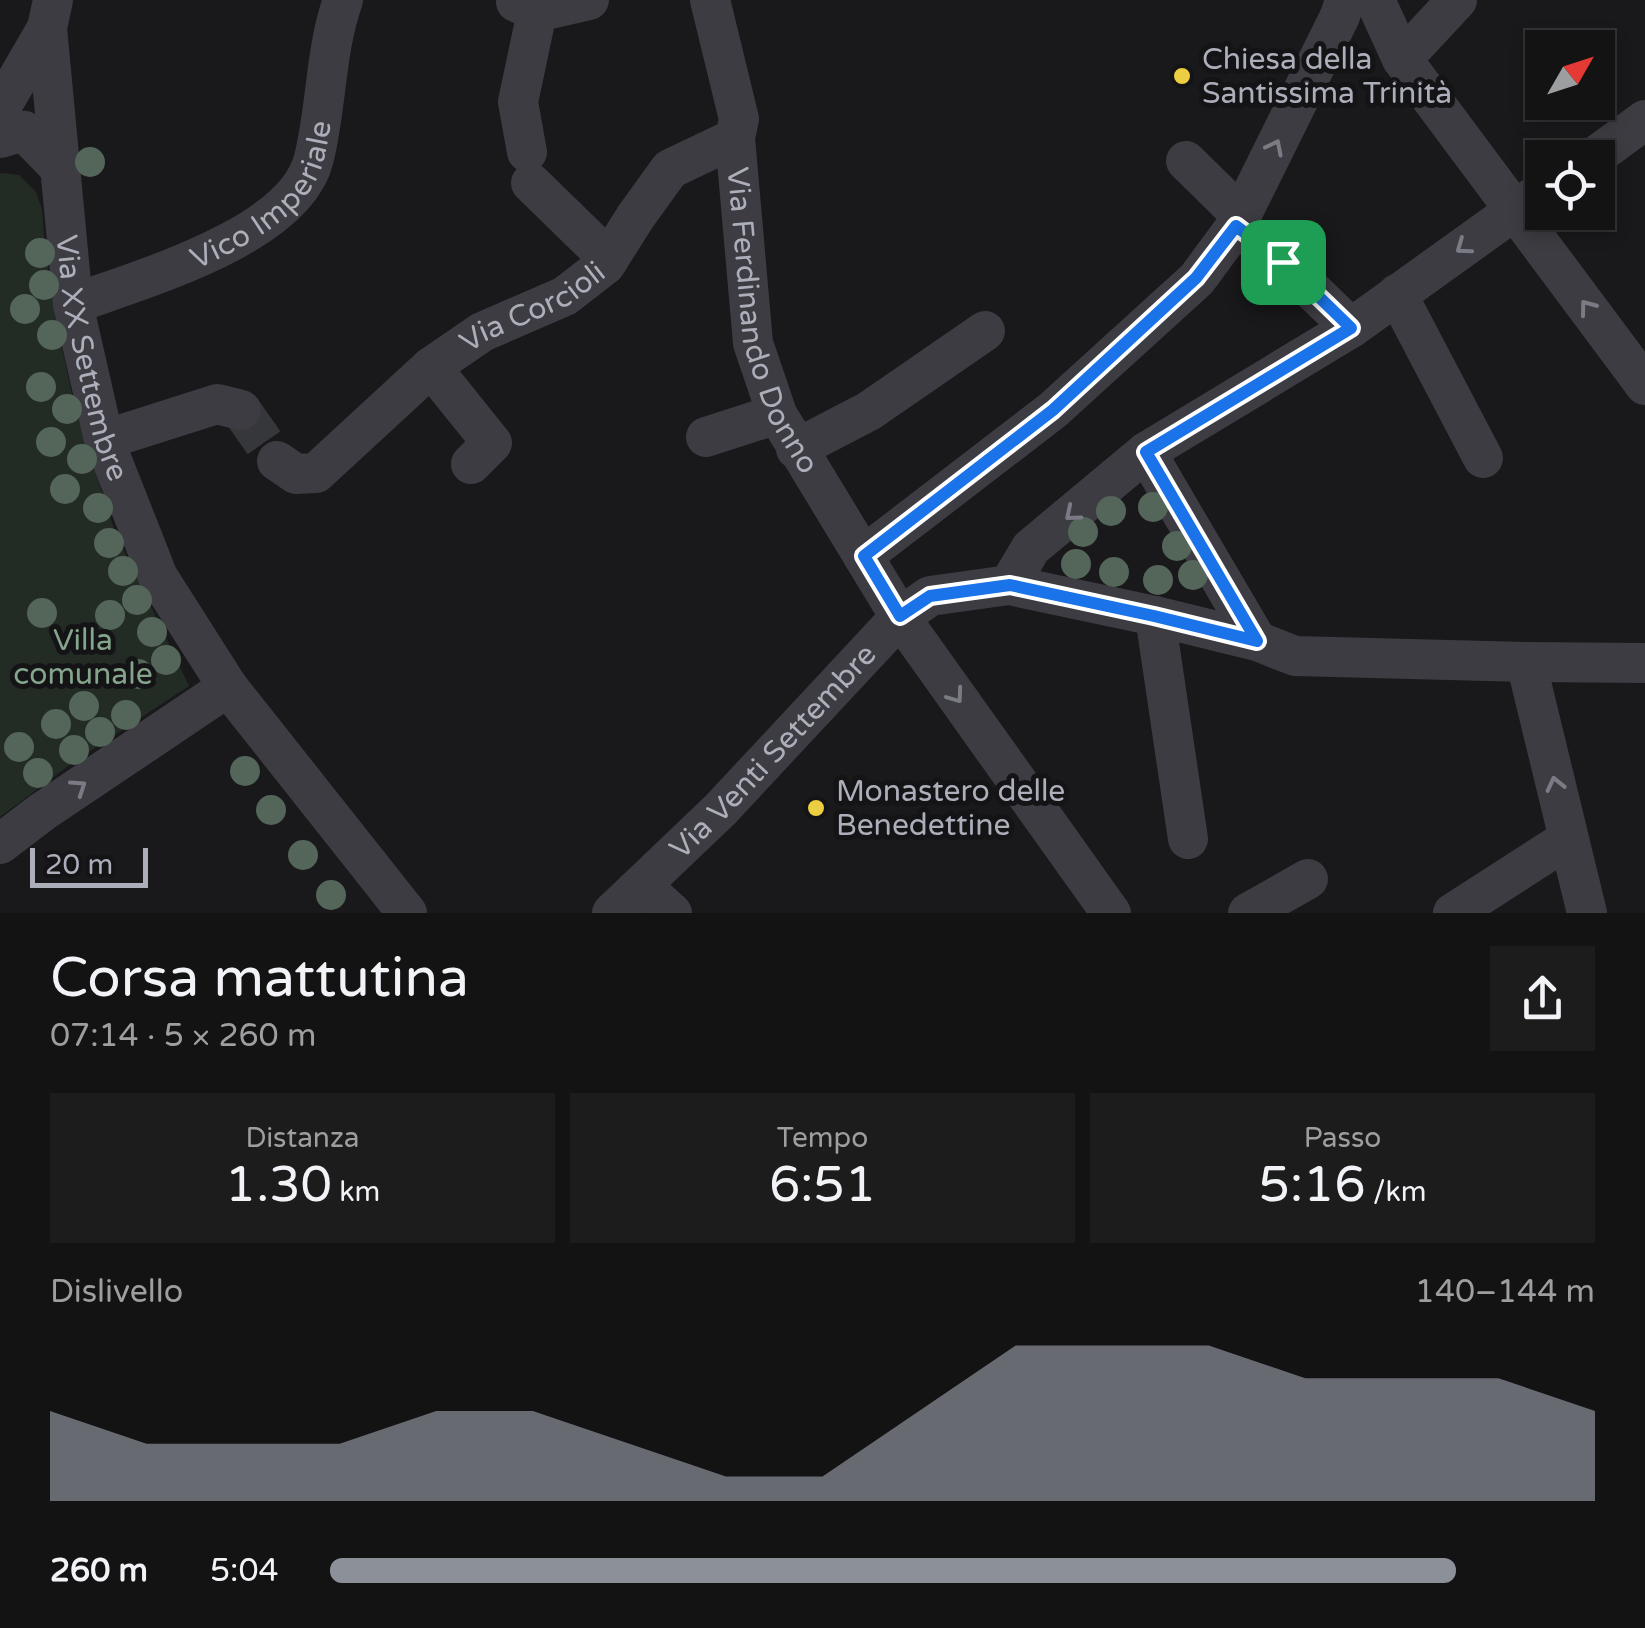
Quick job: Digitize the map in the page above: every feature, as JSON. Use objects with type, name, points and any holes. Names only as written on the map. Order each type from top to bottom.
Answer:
[{"type":"street","points":[[0,109],[50,14],[16,0]]},
{"type":"street","name":"Vico Imperiale","points":[[74,304],[178,266],[243,236],[296,196],[314,162],[334,27],[343,0]]},
{"type":"street","points":[[589,0],[525,6],[518,102],[529,168],[609,259]]},
{"type":"street","name":"Via Ferdinando Donno","points":[[710,0],[739,119],[735,138],[752,343],[777,414],[900,616],[1112,913]]},
{"type":"street","points":[[864,556],[1053,410],[1196,278],[1238,220],[1346,0]]},
{"type":"street","points":[[1375,0],[1402,59],[1525,198]]},
{"type":"street","points":[[1402,59],[1456,0]]},
{"type":"street","name":"Via XX Settembre","points":[[50,14],[74,304],[104,440],[158,576],[228,687]]},
{"type":"street","points":[[1615,142],[1645,120]]},
{"type":"street","points":[[0,138],[24,131],[60,168]]},
{"type":"street","name":"Via Corcioli","points":[[277,460],[296,474],[316,473],[431,367],[482,332],[565,296],[605,266],[670,169],[735,138]]},
{"type":"street","points":[[1186,162],[1238,220],[1351,328]]},
{"type":"street","points":[[1010,585],[1031,548],[1146,452],[1351,328],[1525,203]]},
{"type":"street","points":[[1546,230],[1645,385]]},
{"type":"street","points":[[1398,294],[1483,458]]},
{"type":"street","points":[[796,449],[869,411],[985,331]]},
{"type":"street","points":[[431,367],[492,444],[471,464]]},
{"type":"street","points":[[104,440],[217,404],[242,410]]},
{"type":"street","points":[[706,437],[777,414]]},
{"type":"street","points":[[1146,452],[1257,641]]},
{"type":"street","name":"Via Venti Settembre","points":[[612,913],[732,796],[900,616],[930,596],[1010,585],[1257,641],[1294,656],[1645,663]]},
{"type":"street","points":[[1154,616],[1188,839]]},
{"type":"street","points":[[1526,662],[1587,913]]},
{"type":"street","points":[[0,844],[228,687],[406,913]]},
{"type":"street","points":[[1453,913],[1568,839]]},
{"type":"street","points":[[1248,913],[1308,879]]},
{"type":"street","points":[[642,886],[672,913]]},
{"type":"green space","name":"Villa comunale","points":[[0,174],[19,175],[36,192],[42,209],[57,326],[76,412],[115,532],[189,686],[75,761],[0,817]]},
{"type":"tunnel","points":[[241,410],[277,461]]},
{"type":"place","name":"Chiesa della Santissima Trinità","points":[[1182,76]]},
{"type":"place","name":"Monastero delle Benedettine","points":[[816,808]]},
{"type":"route","points":[[1236,226],[1283,262],[1351,328],[1146,452],[1257,641],[1010,585],[930,596],[900,616],[864,556],[1053,410],[1196,278],[1236,226]]}]
